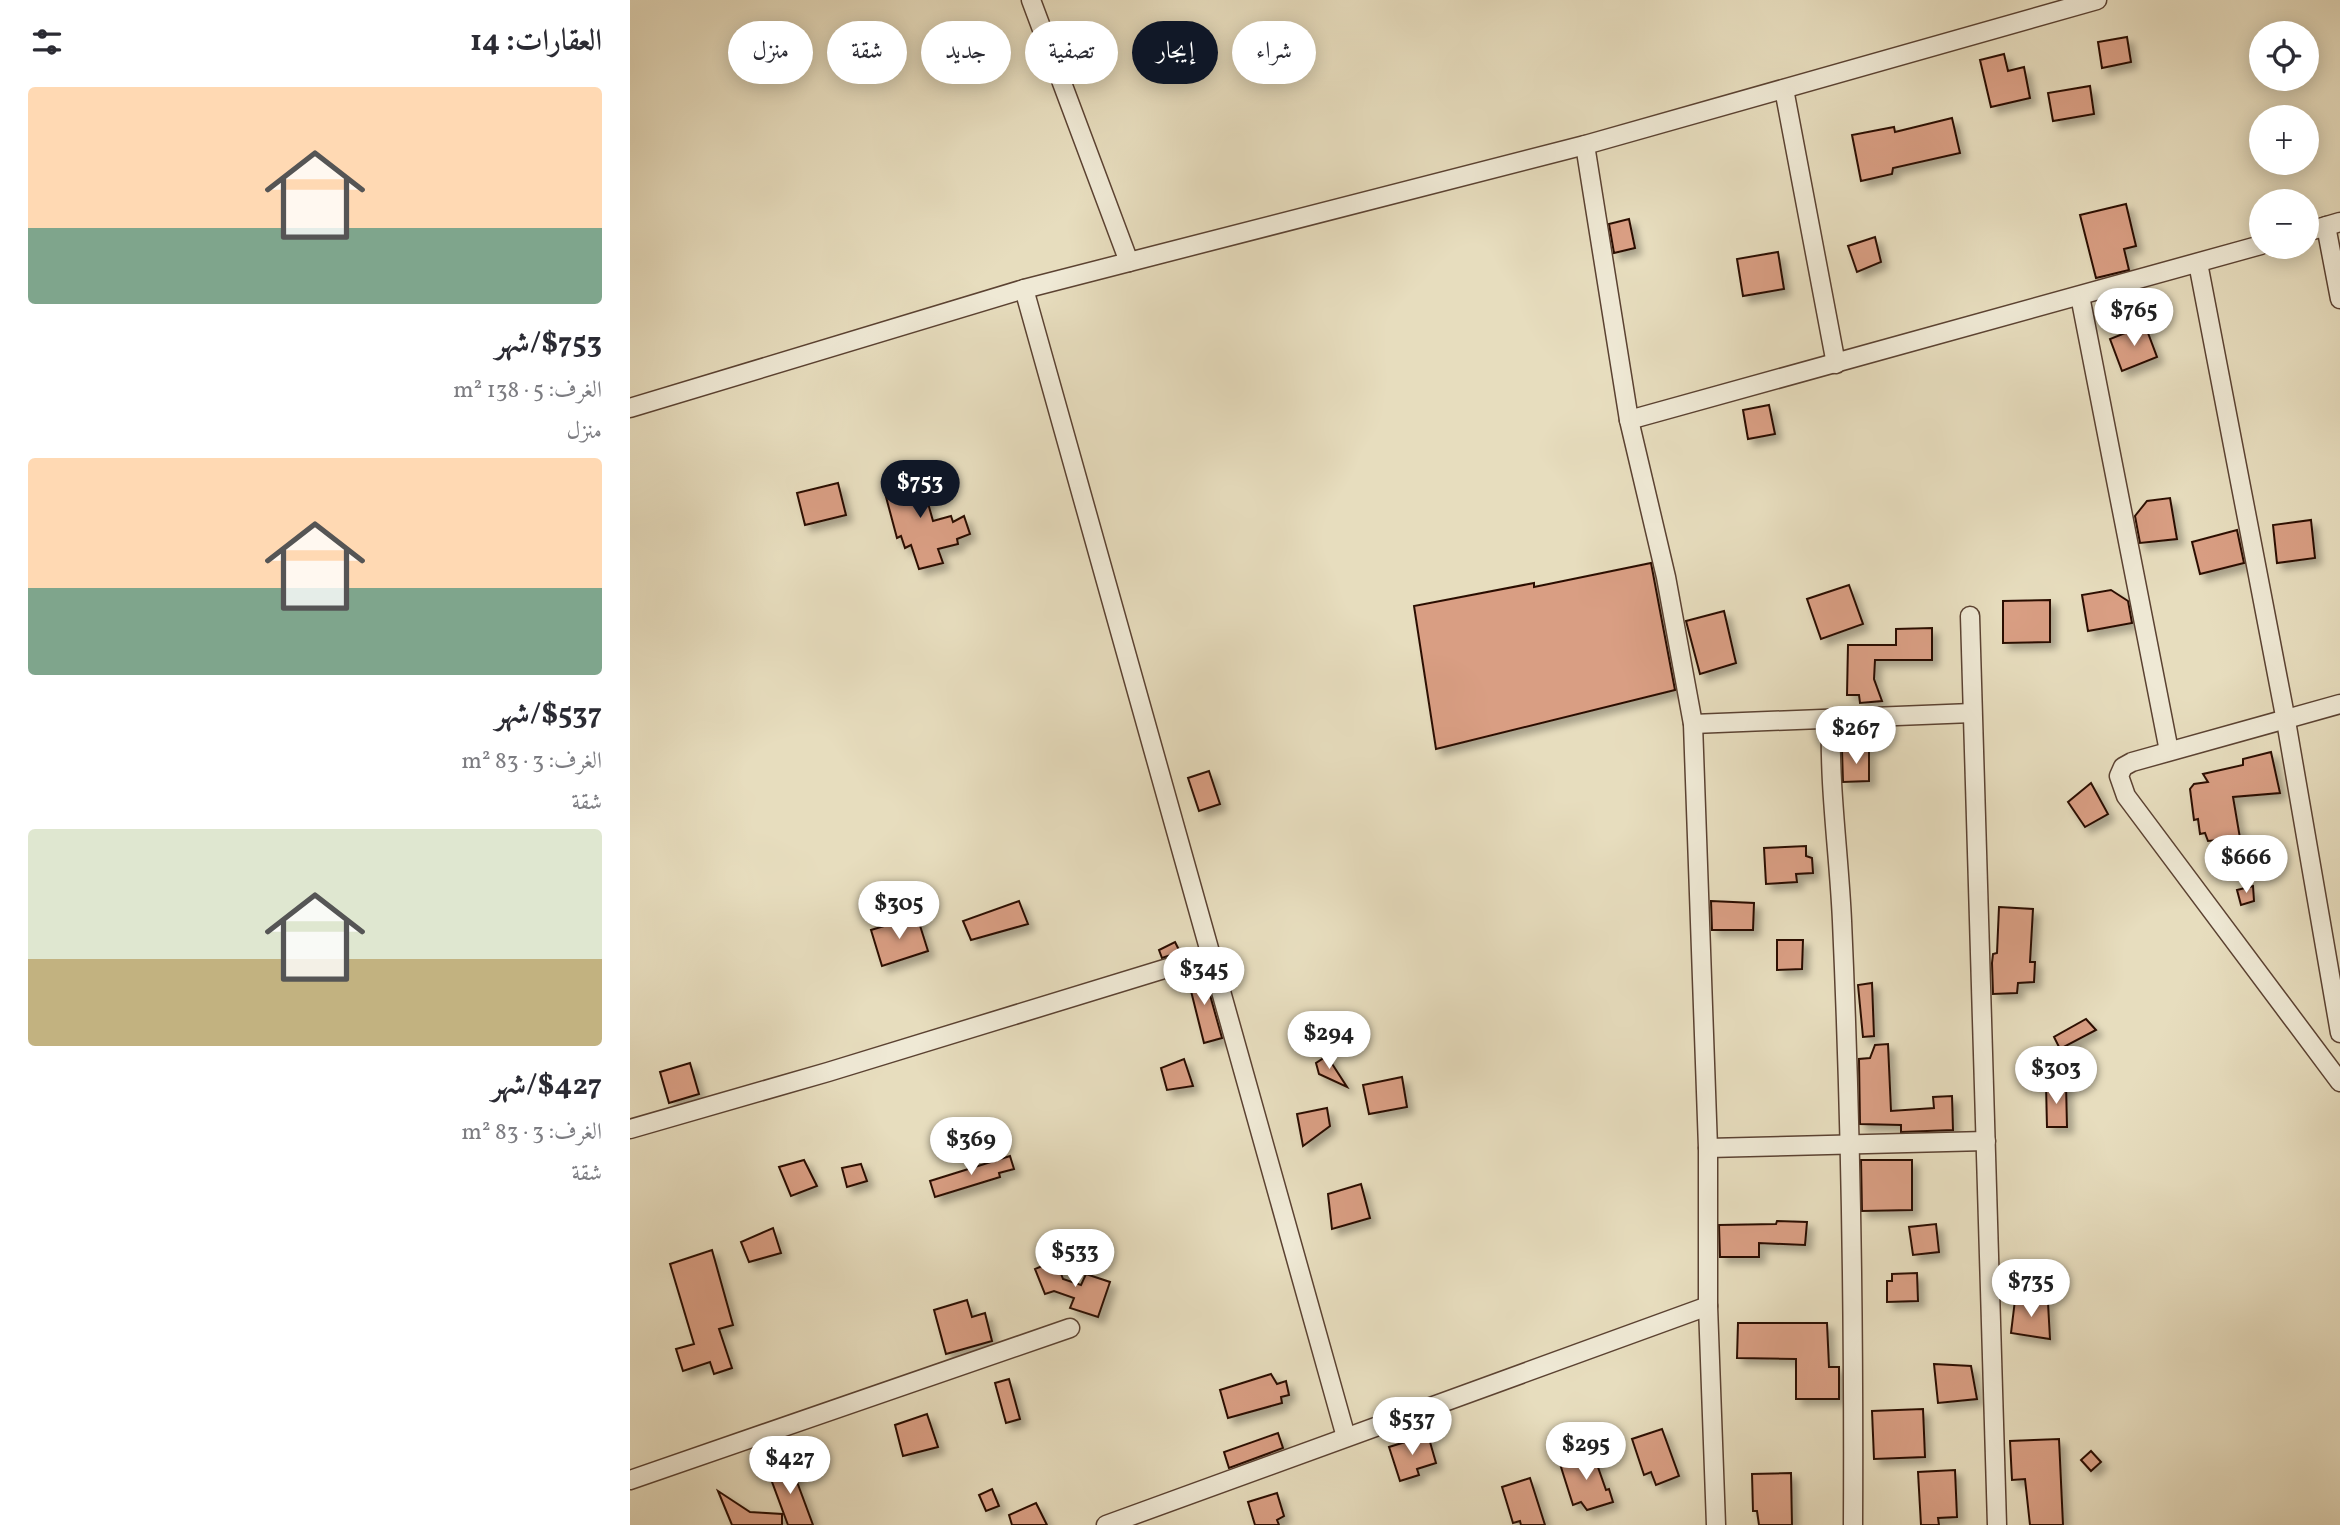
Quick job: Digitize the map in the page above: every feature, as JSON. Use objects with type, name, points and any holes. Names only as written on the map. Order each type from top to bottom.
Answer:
[{"type":"street","points":[[1031,0],[1129,262]]},
{"type":"street","points":[[630,408],[1024,289],[1585,145],[2097,0]]},
{"type":"street","points":[[1784,89],[1836,364]]},
{"type":"street","points":[[1585,145],[1629,420],[1666,577],[1693,724],[1708,1148],[1708,1306],[1716,1525]]},
{"type":"street","points":[[2333,224],[2340,299]]},
{"type":"street","points":[[1629,420],[2249,248]]},
{"type":"street","points":[[2198,262],[2286,721],[2340,1033]]},
{"type":"street","points":[[1024,289],[1053,385],[1097,560],[1346,1437]]},
{"type":"street","points":[[2080,296],[2169,751]]},
{"type":"street","points":[[1970,616],[1997,1525]]},
{"type":"street","points":[[2340,704],[2169,751],[2123,767],[2120,785],[2340,1082]]},
{"type":"street","points":[[1693,724],[1972,713]]},
{"type":"street","points":[[1831,720],[1830,781],[1842,919],[1854,1363],[1853,1525]]},
{"type":"street","points":[[630,1129],[828,1072],[1210,955]]},
{"type":"street","points":[[1708,1148],[1986,1141]]},
{"type":"street","points":[[1106,1525],[1708,1306]]},
{"type":"street","points":[[630,1480],[1070,1328]]},
{"type":"building","points":[[2127,37],[2131,62],[2102,68],[2098,42]]},
{"type":"building","points":[[2004,54],[2008,71],[2024,67],[2030,98],[1991,107],[1980,60]]},
{"type":"building","points":[[2090,86],[2094,114],[2053,121],[2048,93]]},
{"type":"building","points":[[1952,118],[1960,153],[1893,168],[1892,174],[1861,181],[1852,135],[1894,127],[1895,132]]},
{"type":"building","points":[[2126,204],[2136,246],[2124,249],[2129,270],[2096,278],[2080,215]]},
{"type":"building","points":[[1629,219],[1635,248],[1614,253],[1609,224]]},
{"type":"building","points":[[1875,237],[1881,262],[1857,272],[1848,246]]},
{"type":"building","points":[[1778,252],[1784,289],[1743,296],[1737,259]]},
{"type":"building","points":[[2145,325],[2157,357],[2122,371],[2110,339]]},
{"type":"building","points":[[1769,405],[1775,434],[1748,439],[1743,410]]},
{"type":"building","points":[[919,471],[933,521],[951,516],[953,522],[964,516],[970,534],[957,539],[958,544],[938,549],[943,563],[919,569],[911,545],[905,548],[901,536],[897,538],[882,482]]},
{"type":"building","points":[[838,483],[846,515],[805,525],[797,493]]},
{"type":"building","points":[[2170,498],[2177,539],[2140,543],[2135,516],[2147,501]]},
{"type":"building","points":[[2311,520],[2315,558],[2277,563],[2273,525]]},
{"type":"building","points":[[2237,530],[2244,563],[2200,574],[2192,542]]},
{"type":"building","points":[[1651,563],[1675,690],[1436,749],[1414,606],[1534,583],[1534,587]]},
{"type":"building","points":[[1849,585],[1863,624],[1821,639],[1807,599]]},
{"type":"building","points":[[2111,590],[2128,601],[2132,623],[2088,631],[2082,595]]},
{"type":"building","points":[[2050,600],[2050,642],[2003,643],[2003,601]]},
{"type":"building","points":[[1724,611],[1736,663],[1700,674],[1686,621]]},
{"type":"building","points":[[1932,628],[1932,660],[1875,660],[1874,679],[1882,701],[1860,703],[1859,695],[1847,695],[1848,645],[1896,645],[1896,629]]},
{"type":"building","points":[[1842,750],[1869,750],[1869,781],[1843,782]]},
{"type":"building","points":[[2271,752],[2280,793],[2233,797],[2240,838],[2208,841],[2205,833],[2200,834],[2198,819],[2194,820],[2190,789],[2194,784],[2208,782],[2203,774],[2243,765],[2243,759]]},
{"type":"building","points":[[1209,771],[1220,804],[1199,811],[1188,778]]},
{"type":"building","points":[[2091,783],[2108,814],[2085,827],[2068,802]]},
{"type":"building","points":[[1806,846],[1806,856],[1812,858],[1813,873],[1796,874],[1797,882],[1766,884],[1764,848]]},
{"type":"building","points":[[2253,886],[2254,901],[2241,905],[2237,890]]},
{"type":"building","points":[[1019,901],[1028,924],[971,940],[963,921]]},
{"type":"building","points":[[1711,901],[1754,903],[1753,930],[1712,930]]},
{"type":"building","points":[[1999,907],[2033,909],[2030,962],[2035,962],[2034,982],[2018,983],[2017,993],[1993,994],[1992,963],[1993,954],[1997,953]]},
{"type":"building","points":[[917,916],[928,951],[882,966],[871,930]]},
{"type":"building","points":[[1777,940],[1803,940],[1802,969],[1777,970]]},
{"type":"building","points":[[1175,942],[1180,952],[1162,958],[1159,950]]},
{"type":"building","points":[[1203,970],[1222,1038],[1204,1043],[1187,975]]},
{"type":"building","points":[[1872,983],[1874,1036],[1863,1037],[1858,985]]},
{"type":"building","points":[[2086,1019],[2096,1030],[2060,1049],[2054,1037]]},
{"type":"building","points":[[1888,1044],[1891,1111],[1934,1108],[1933,1097],[1952,1096],[1953,1130],[1901,1132],[1901,1125],[1860,1124],[1859,1059],[1870,1058],[1875,1045]]},
{"type":"building","points":[[1327,1056],[1347,1087],[1319,1074],[1316,1063]]},
{"type":"building","points":[[1184,1059],[1193,1086],[1167,1090],[1161,1068]]},
{"type":"building","points":[[690,1063],[699,1094],[669,1103],[660,1072]]},
{"type":"building","points":[[1402,1077],[1407,1107],[1369,1114],[1363,1085]]},
{"type":"building","points":[[2046,1084],[2066,1084],[2067,1127],[2047,1127]]},
{"type":"building","points":[[1327,1108],[1330,1126],[1303,1146],[1297,1114]]},
{"type":"building","points":[[1010,1156],[1014,1169],[999,1173],[1000,1177],[935,1197],[930,1181]]},
{"type":"building","points":[[804,1160],[817,1186],[791,1196],[779,1167]]},
{"type":"building","points":[[1861,1160],[1912,1160],[1912,1210],[1862,1211]]},
{"type":"building","points":[[861,1164],[867,1181],[847,1187],[842,1168]]},
{"type":"building","points":[[1361,1184],[1370,1218],[1332,1229],[1328,1194]]},
{"type":"building","points":[[1777,1221],[1807,1222],[1805,1245],[1759,1243],[1759,1257],[1720,1257],[1719,1225],[1776,1224]]},
{"type":"building","points":[[1936,1224],[1939,1252],[1913,1255],[1909,1227]]},
{"type":"building","points":[[773,1228],[781,1253],[749,1262],[741,1242]]},
{"type":"building","points":[[712,1250],[733,1325],[719,1329],[732,1368],[714,1374],[710,1362],[683,1371],[676,1349],[694,1344],[670,1264]]},
{"type":"building","points":[[1056,1260],[1063,1279],[1081,1285],[1086,1274],[1110,1282],[1098,1317],[1070,1308],[1074,1298],[1054,1291],[1045,1294],[1035,1269]]},
{"type":"building","points":[[1917,1273],[1918,1301],[1887,1302],[1887,1281],[1892,1281],[1892,1274]]},
{"type":"building","points":[[967,1300],[972,1317],[985,1313],[992,1341],[946,1354],[934,1310]]},
{"type":"building","points":[[2015,1300],[2048,1303],[2050,1339],[2011,1333]]},
{"type":"building","points":[[1738,1323],[1827,1323],[1829,1367],[1839,1367],[1839,1399],[1796,1399],[1796,1359],[1737,1358]]},
{"type":"building","points":[[1934,1364],[1971,1366],[1977,1399],[1938,1403]]},
{"type":"building","points":[[1271,1374],[1277,1384],[1286,1381],[1289,1395],[1281,1397],[1282,1403],[1228,1418],[1220,1390]]},
{"type":"building","points":[[1009,1379],[1020,1419],[1006,1423],[995,1383]]},
{"type":"building","points":[[1923,1409],[1925,1457],[1874,1459],[1872,1411]]},
{"type":"building","points":[[927,1414],[938,1447],[903,1456],[895,1425]]},
{"type":"building","points":[[1662,1429],[1679,1476],[1656,1485],[1651,1472],[1644,1475],[1632,1439]]},
{"type":"building","points":[[1278,1433],[1283,1448],[1229,1468],[1224,1452]]},
{"type":"building","points":[[1428,1435],[1436,1463],[1417,1469],[1419,1475],[1400,1481],[1389,1447]]},
{"type":"building","points":[[2059,1439],[2063,1525],[2030,1525],[2025,1479],[2012,1480],[2010,1441]]},
{"type":"building","points":[[2091,1451],[2101,1462],[2091,1471],[2081,1460]]},
{"type":"building","points":[[1593,1453],[1613,1502],[1587,1510],[1581,1502],[1573,1505],[1560,1464]]},
{"type":"building","points":[[790,1463],[813,1525],[788,1525],[768,1471]]},
{"type":"building","points":[[1955,1470],[1957,1517],[1938,1518],[1939,1525],[1921,1525],[1918,1472]]},
{"type":"building","points":[[1791,1473],[1792,1525],[1759,1525],[1757,1511],[1753,1511],[1752,1474]]},
{"type":"building","points":[[1530,1478],[1545,1525],[1521,1525],[1520,1521],[1513,1523],[1502,1487]]},
{"type":"building","points":[[992,1489],[999,1506],[986,1511],[979,1495]]},
{"type":"building","points":[[718,1491],[750,1512],[782,1514],[782,1525],[732,1525]]},
{"type":"building","points":[[1277,1493],[1284,1516],[1277,1520],[1279,1525],[1255,1525],[1248,1502]]},
{"type":"building","points":[[1036,1503],[1047,1525],[1012,1525],[1009,1515]]}]
